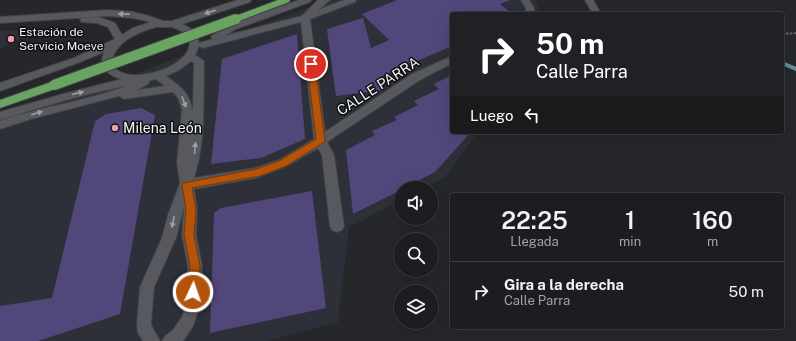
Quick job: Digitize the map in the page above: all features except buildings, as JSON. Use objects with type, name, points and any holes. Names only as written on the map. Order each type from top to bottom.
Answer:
[{"type":"highway","points":[[235,17],[275,0]]},
{"type":"highway","points":[[0,98],[53,82],[286,0]]},
{"type":"highway","points":[[0,104],[53,82]]},
{"type":"street","points":[[172,24],[248,0]]},
{"type":"street","points":[[111,96],[171,70],[196,50],[233,27],[307,0]]},
{"type":"street","points":[[305,18],[321,2],[326,0]]},
{"type":"street","points":[[196,50],[305,18],[352,0]]},
{"type":"street","points":[[525,0],[530,8],[530,12]]},
{"type":"street","points":[[589,0],[596,12]]},
{"type":"street","points":[[0,20],[85,14],[134,14],[162,23],[182,26],[190,31],[194,38],[199,61],[198,107],[194,161],[174,215],[169,238],[147,287],[144,324],[146,334],[152,341]]},
{"type":"street","points":[[56,17],[98,20],[112,25],[116,41],[106,56],[108,68],[118,76],[135,79]]},
{"type":"street","points":[[305,18],[320,141],[328,155],[337,226]]},
{"type":"street","points":[[0,87],[77,60],[139,28],[162,23]]},
{"type":"street","name":"CALLE PARRA","points":[[186,185],[256,173],[283,164],[416,77],[450,60]]},
{"type":"street","points":[[0,116],[52,99],[135,79],[154,77],[176,88],[183,97],[187,109],[183,163],[191,209],[189,235],[195,266],[193,305],[188,322],[178,335],[170,341]]},
{"type":"street","points":[[0,125],[40,112],[111,96],[176,88]]},
{"type":"path","points":[[784,34],[796,33]]},
{"type":"shaded area","points":[[330,0],[535,0],[539,5],[538,12],[450,12],[450,134],[477,134],[445,177],[437,181],[394,181],[394,204],[349,227],[338,322],[267,341],[0,341],[0,128],[241,32]]},
{"type":"shaded area","name":"Estación de Servicio Moeve","points":[[43,29],[4,46],[0,50],[0,31]]},
{"type":"waterway","points":[[784,64],[796,69]]},
{"type":"place","name":"Estación de Servicio Moeve","points":[[11,39]]},
{"type":"place","name":"Milena León","points":[[115,128]]},
{"type":"route","points":[[193,292],[195,266],[189,235],[191,209],[186,185],[256,173],[283,164],[320,141],[311,64]]}]
